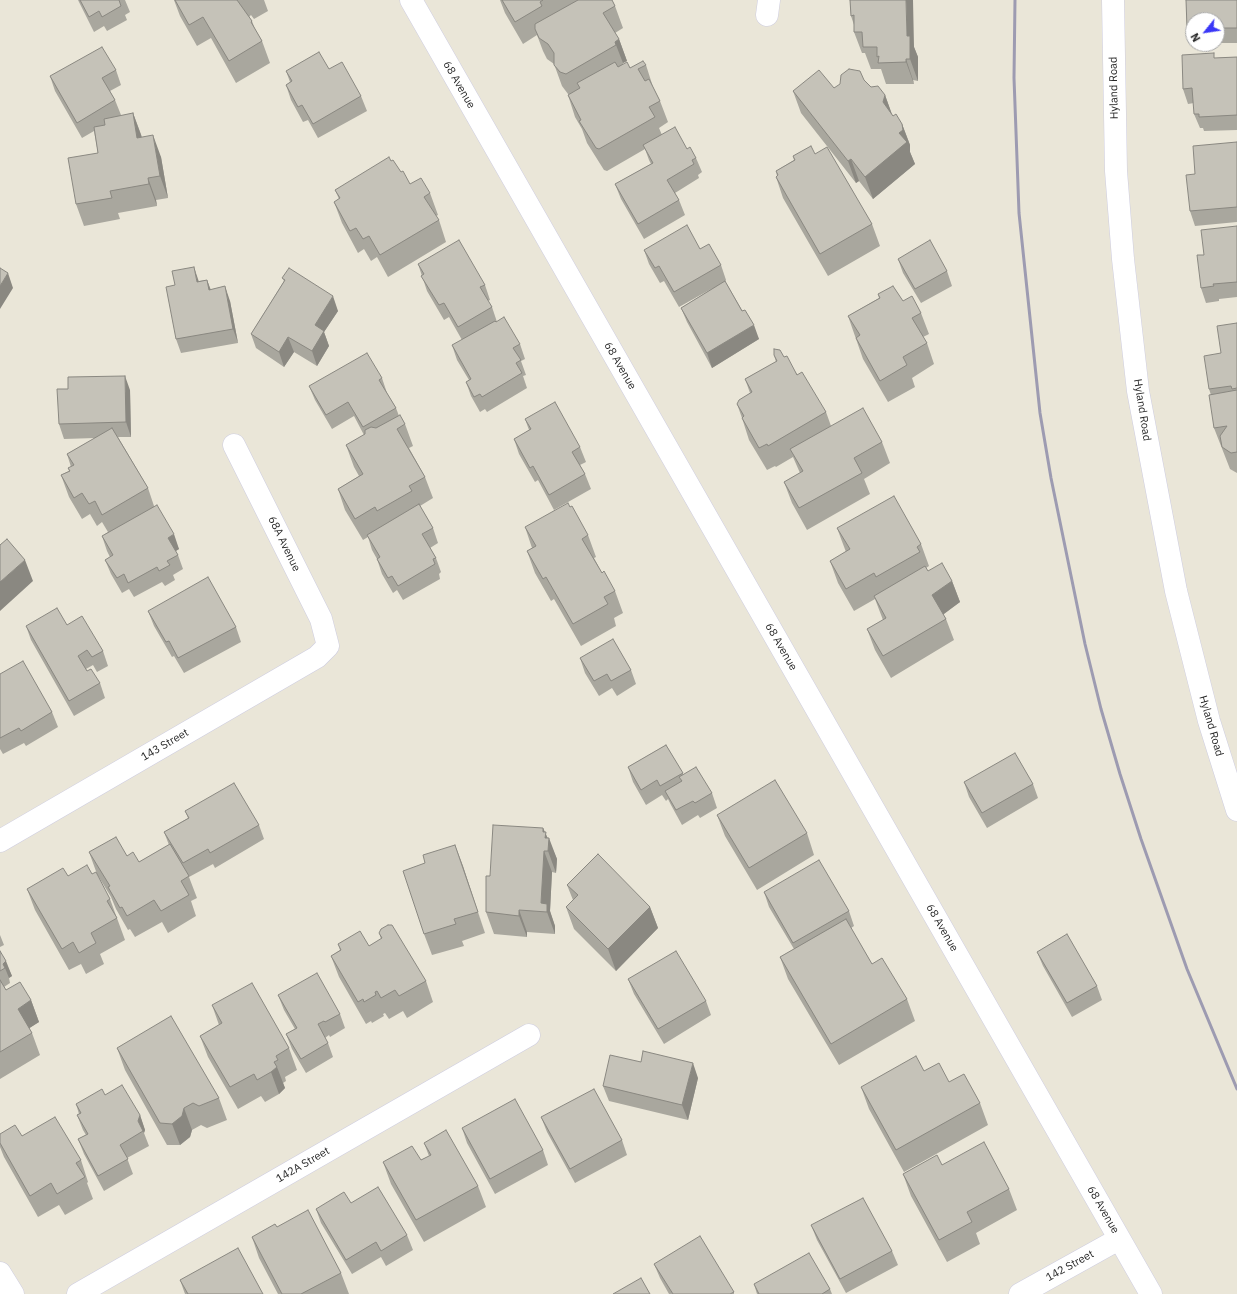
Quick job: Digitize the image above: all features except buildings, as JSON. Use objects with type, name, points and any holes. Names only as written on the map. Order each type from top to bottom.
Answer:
[{"type":"street","name":"68 Avenue","points":[[411,0],[1151,1294]]},
{"type":"street","name":"Hyland Road","points":[[1113,0],[1116,171],[1123,259],[1138,391],[1162,525],[1179,606],[1209,721],[1237,810]]},
{"type":"street","name":"68A Avenue","points":[[234,445],[321,619],[328,646]]},
{"type":"street","name":"143 Street","points":[[0,841],[317,657],[328,646]]},
{"type":"street","name":"142A Street","points":[[78,1294],[529,1035]]},
{"type":"street","name":"142 Street","points":[[1020,1294],[1119,1239]]},
{"type":"street","points":[[0,1273],[13,1294]]},
{"type":"railway","points":[[1015,0],[1014,78],[1019,213],[1040,413],[1051,478],[1085,644],[1101,709],[1120,774],[1141,839],[1187,969],[1237,1089]]}]
